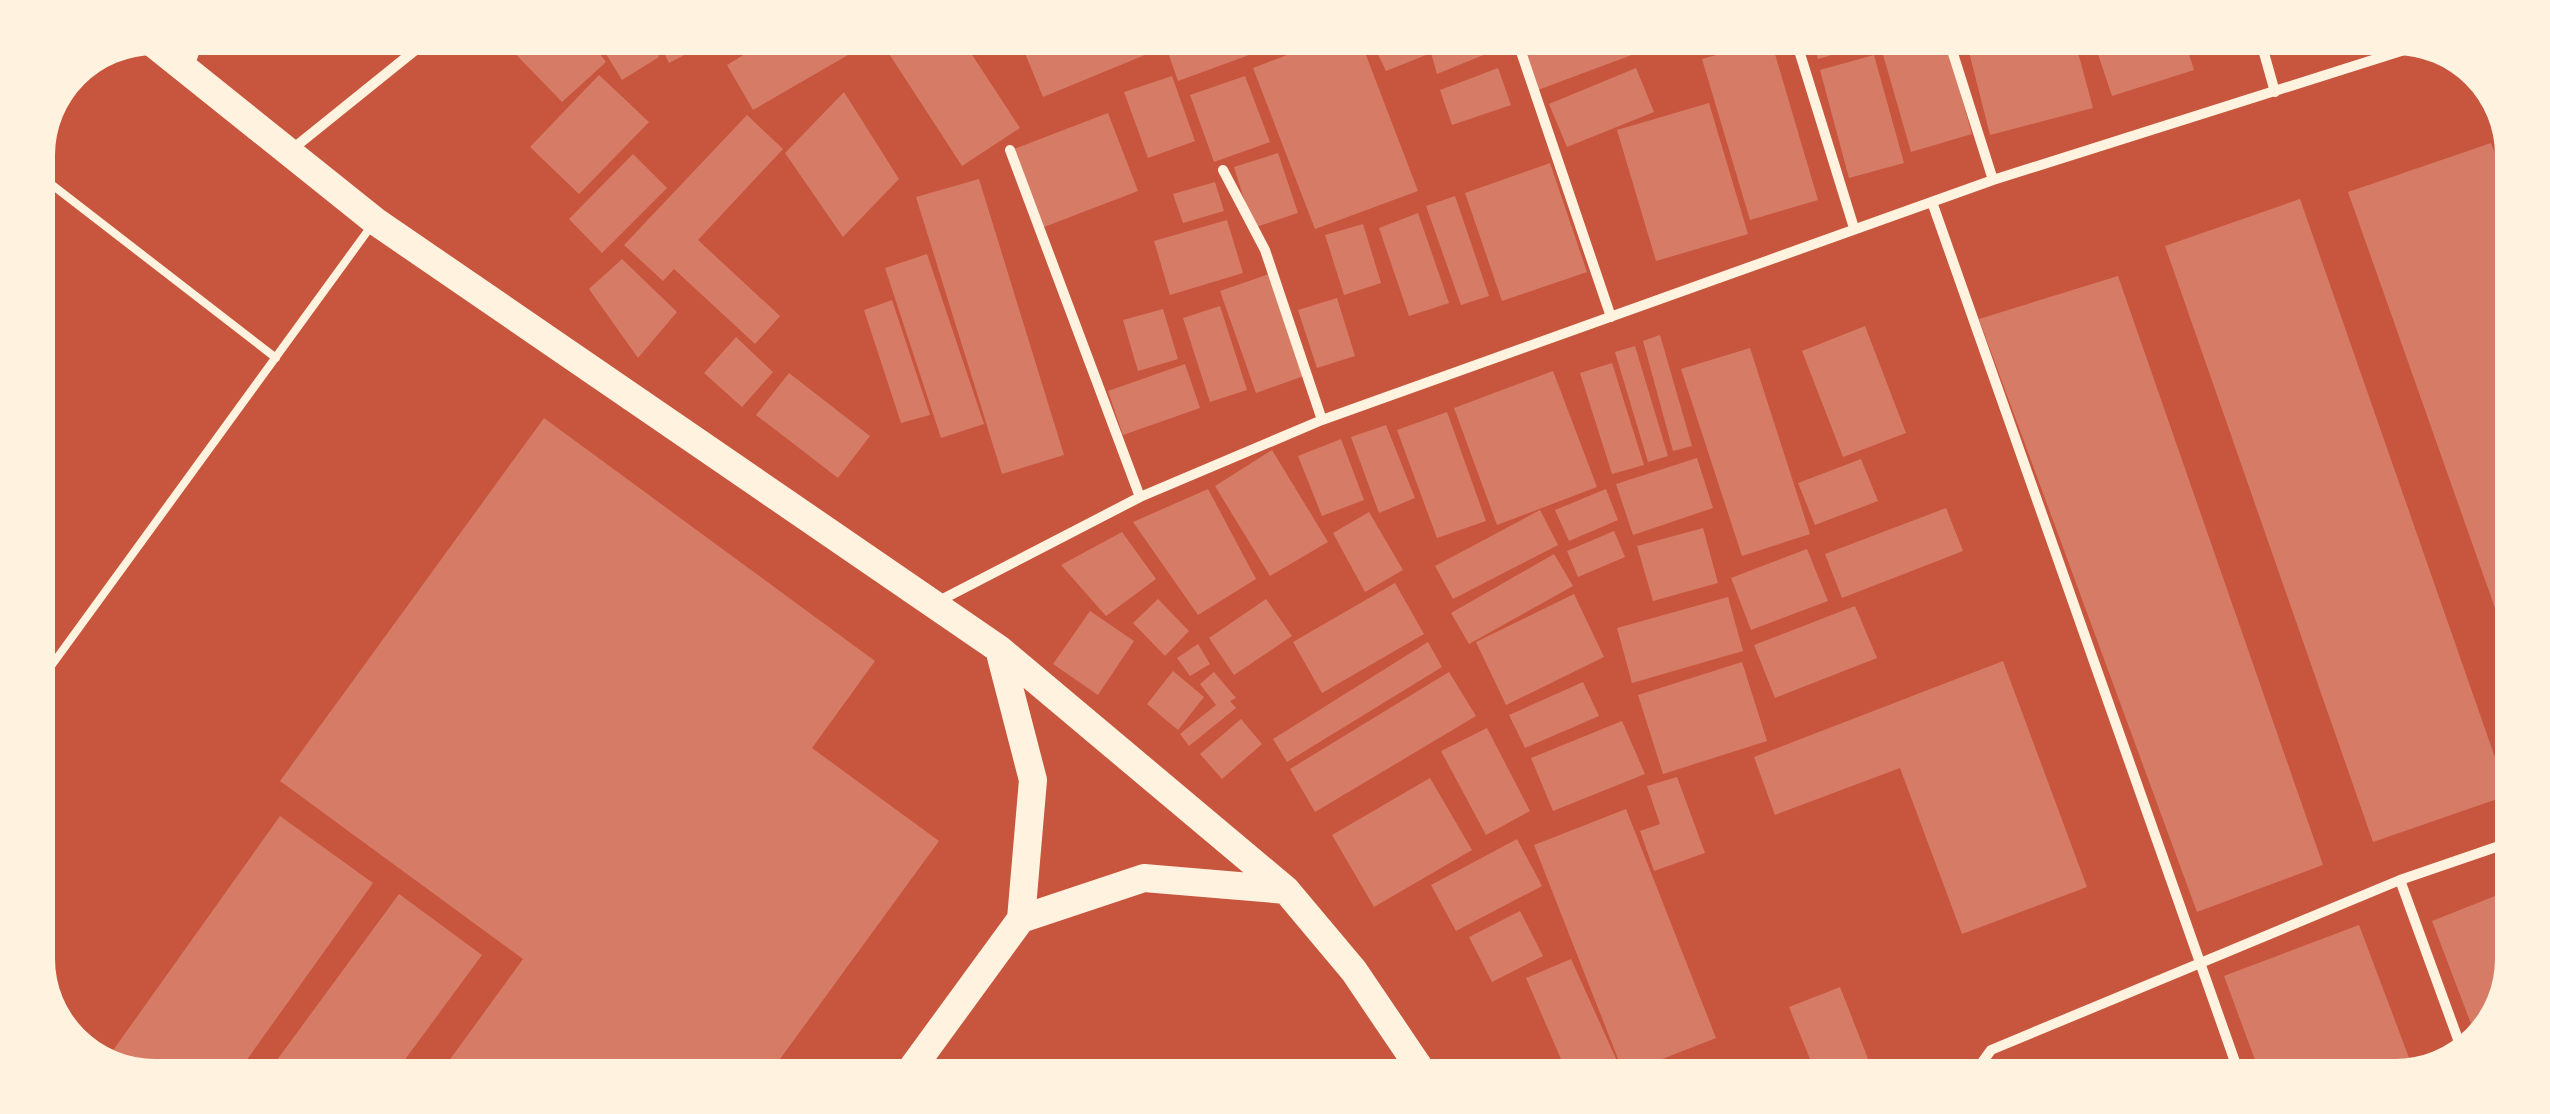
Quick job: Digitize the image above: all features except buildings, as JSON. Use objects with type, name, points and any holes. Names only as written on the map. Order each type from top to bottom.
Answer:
[{"type":"highway","points":[[168,55],[375,221],[999,649],[1286,890],[1354,971],[1414,1059]]},
{"type":"highway","points":[[919,1059],[1021,919],[1033,780],[999,649]]},
{"type":"highway","points":[[1021,919],[1144,878],[1286,890]]},
{"type":"street","points":[[290,152],[407,55]]},
{"type":"street","points":[[1522,55],[1611,316]]},
{"type":"street","points":[[1800,55],[1854,228]]},
{"type":"street","points":[[1953,55],[1993,180]]},
{"type":"street","points":[[2265,55],[2275,92]]},
{"type":"street","points":[[934,604],[1140,498],[1322,420],[1993,180],[2381,55]]},
{"type":"street","points":[[1010,150],[1140,498]]},
{"type":"street","points":[[1223,170],[1265,250],[1322,420]]},
{"type":"street","points":[[1932,202],[2234,1059]]},
{"type":"street","points":[[1985,1059],[1991,1050],[2400,880],[2495,847]]},
{"type":"street","points":[[2400,880],[2457,1037]]},
{"type":"lane","points":[[188,71],[194,55]]},
{"type":"lane","points":[[55,187],[276,358]]},
{"type":"lane","points":[[55,661],[375,221]]}]
